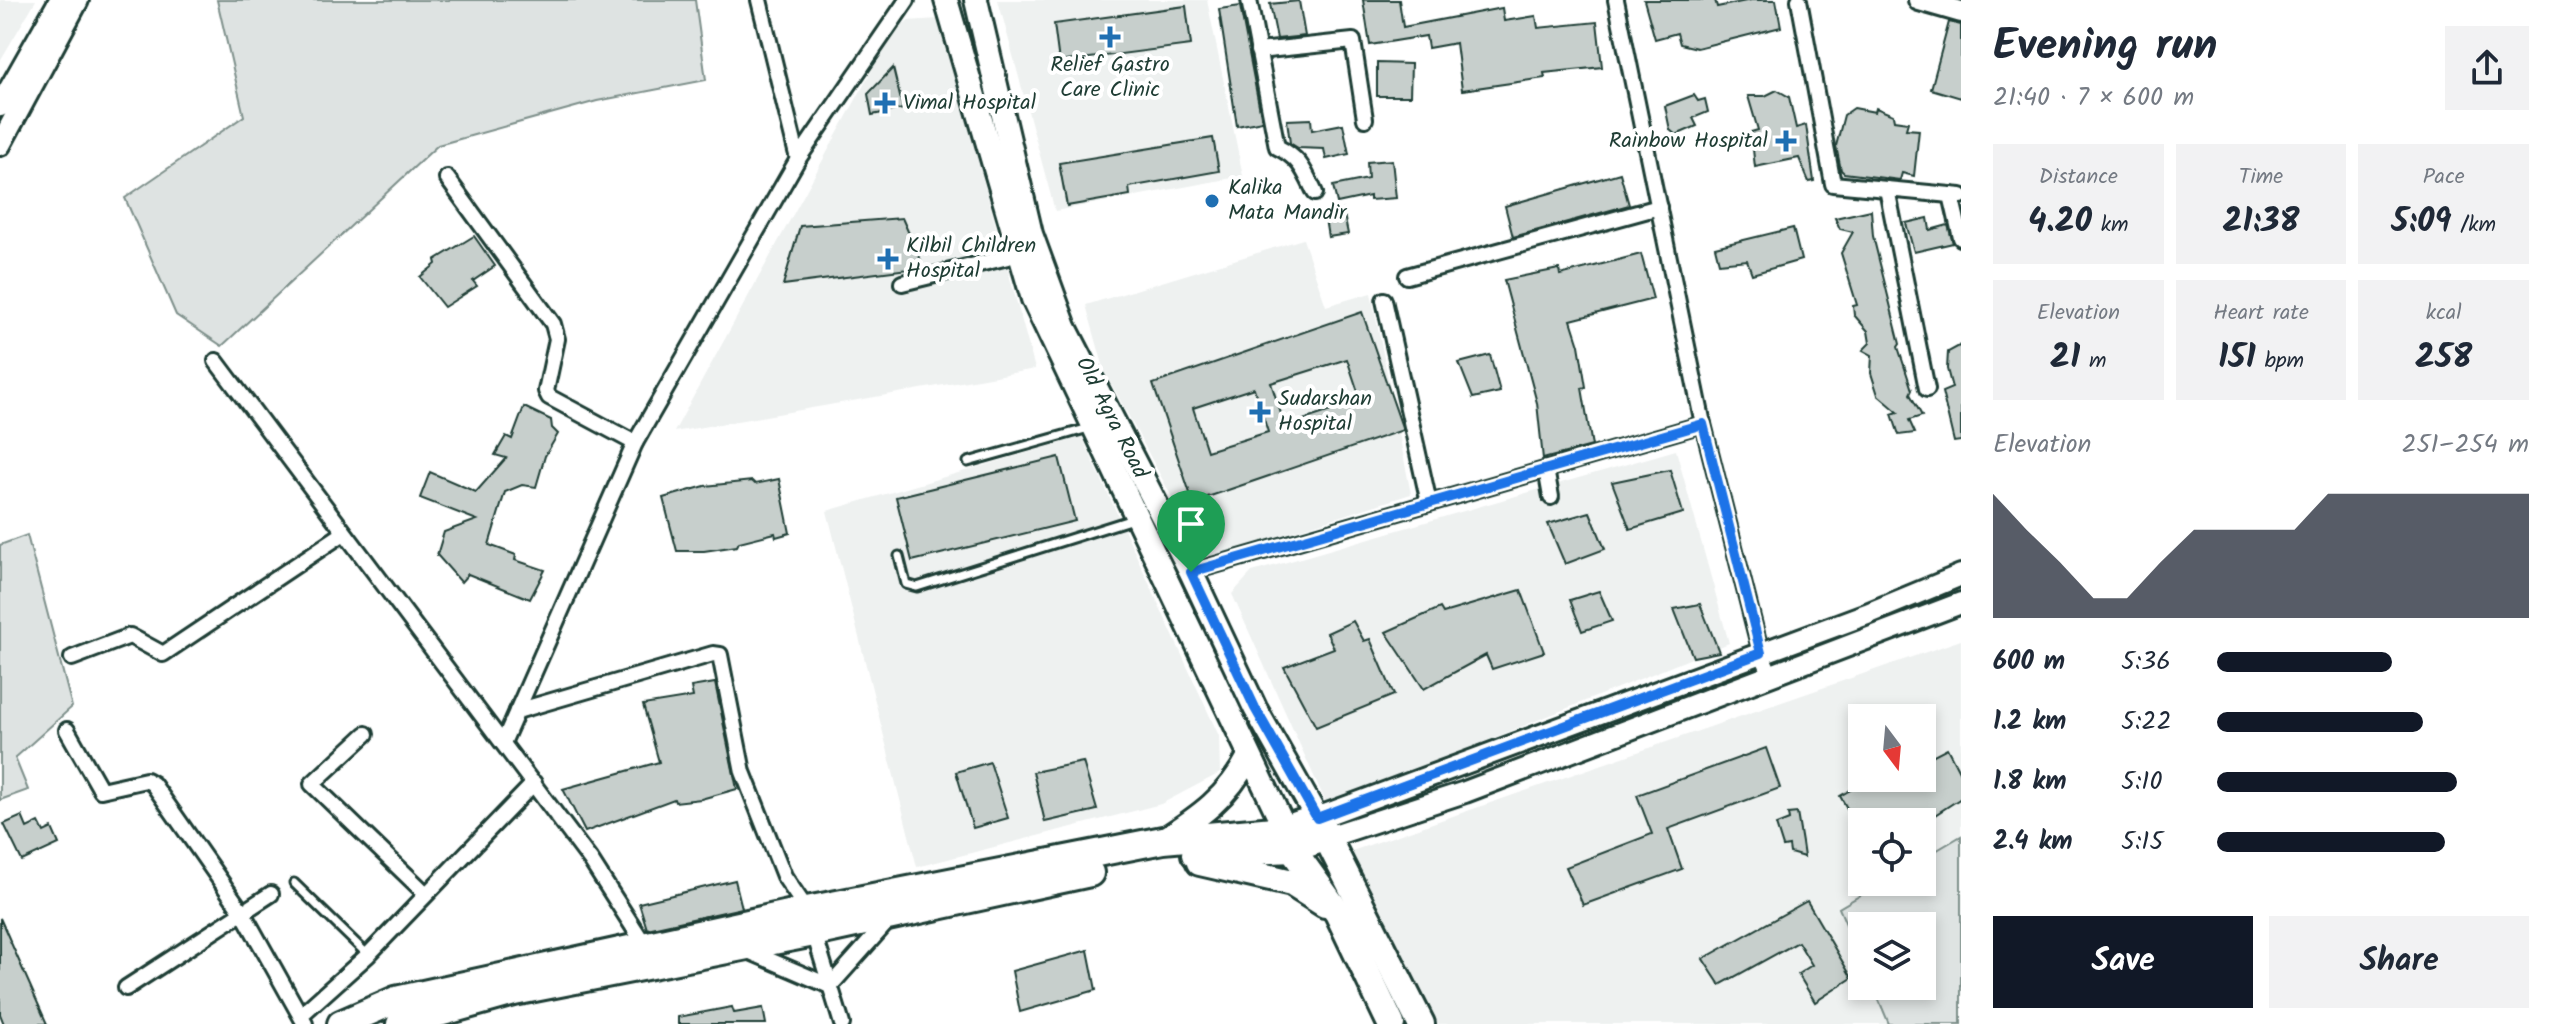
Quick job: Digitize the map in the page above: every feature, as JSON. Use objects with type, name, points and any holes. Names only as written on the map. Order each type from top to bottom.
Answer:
[{"type":"highway","points":[[341,1024],[396,1000],[651,956],[1166,848],[1289,839],[1321,828]]},
{"type":"highway","name":"Old Agra Road","points":[[1321,828],[1421,1024]]},
{"type":"highway","name":"Old Agra Road","points":[[1289,839],[1338,913],[1391,1024]]},
{"type":"highway","points":[[400,1024],[651,956],[739,948],[810,922],[891,917],[1166,848],[1292,883],[1338,913]]},
{"type":"main road","points":[[0,145],[8,102],[60,0]]},
{"type":"main road","points":[[8,102],[78,0]]},
{"type":"main road","name":"Old Agra Road","points":[[946,0],[1033,299],[1289,839]]},
{"type":"main road","name":"Old Agra Road","points":[[976,0],[1031,234],[1065,327],[1191,572],[1255,708],[1321,828]]},
{"type":"main road","points":[[1919,0],[1961,12]]},
{"type":"main road","points":[[1321,828],[1961,575]]},
{"type":"main road","points":[[1321,828],[1465,792],[1961,603]]},
{"type":"main road","points":[[1166,848],[1236,782],[1248,758]]},
{"type":"street","points":[[759,0],[798,159]]},
{"type":"street","points":[[503,743],[635,443],[798,159],[907,0]]},
{"type":"street","points":[[1249,0],[1277,147],[1294,154],[1303,164],[1315,193]]},
{"type":"street","points":[[1616,0],[1703,424],[1761,653],[1771,675]]},
{"type":"street","points":[[1799,0],[1833,184],[1956,196],[1961,238]]},
{"type":"street","points":[[1258,51],[1353,41],[1365,119]]},
{"type":"street","points":[[447,178],[553,324],[557,339],[546,391],[549,397],[635,443]]},
{"type":"street","points":[[1887,189],[1927,389]]},
{"type":"street","points":[[1407,276],[1659,207]]},
{"type":"street","points":[[902,283],[1020,254]]},
{"type":"street","points":[[1384,300],[1429,503]]},
{"type":"street","points":[[216,361],[534,783],[591,861],[651,956]]},
{"type":"street","points":[[1191,572],[1703,424]]},
{"type":"street","points":[[1546,469],[1551,497]]},
{"type":"street","points":[[1505,493],[1520,477]]},
{"type":"street","points":[[72,658],[130,636],[163,654],[344,533]]},
{"type":"street","points":[[517,711],[713,654],[720,655],[743,772],[784,876],[810,922],[842,1024]]},
{"type":"street","points":[[67,730],[101,790],[146,780],[153,784],[243,913],[303,1020],[534,783]]},
{"type":"street","points":[[366,734],[312,784],[426,894]]},
{"type":"street","points":[[126,988],[271,894]]},
{"type":"street","points":[[830,986],[891,917]]},
{"type":"street","points":[[739,948],[830,986]]},
{"type":"lane","points":[[968,462],[1093,426]]},
{"type":"lane","points":[[899,556],[906,584],[917,587],[1157,509]]},
{"type":"lane","points":[[294,883],[368,955]]},
{"type":"shaded area","points":[[0,0],[36,0],[0,61]]},
{"type":"shaded area","points":[[217,0],[695,0],[706,80],[597,101],[438,145],[222,346],[176,315],[125,198],[244,116]]},
{"type":"shaded area","points":[[998,0],[1207,0],[1243,176],[1055,211]]},
{"type":"shaded area","points":[[939,19],[1035,369],[674,432],[888,41],[907,21]]},
{"type":"shaded area","name":"Sudarshan Hospital","points":[[1303,239],[1326,306],[1371,293],[1411,494],[1205,559],[1105,372],[1086,305]]},
{"type":"shaded area","points":[[1082,437],[1219,736],[1220,773],[1161,804],[917,867],[827,511]]},
{"type":"shaded area","points":[[1676,450],[1729,643],[1327,805],[1232,594],[1252,572]]},
{"type":"shaded area","points":[[27,535],[72,707],[15,758],[28,790],[0,800],[0,545]]},
{"type":"shaded area","points":[[1961,640],[1961,836],[1936,851],[1936,808],[1848,808],[1848,896],[1860,896],[1840,908],[1848,927],[1848,1000],[1879,1000],[1889,1024],[1435,1024],[1349,852]]},
{"type":"shaded area","points":[[1961,836],[1961,1024],[1889,1024],[1879,1000],[1936,1000],[1936,912],[1848,912],[1848,929],[1839,908],[1859,896],[1936,896],[1936,851]]},
{"type":"building","points":[[1363,0],[1399,0],[1403,27],[1502,8],[1504,21],[1536,16],[1538,28],[1597,22],[1602,67],[1544,73],[1545,78],[1462,90],[1456,43],[1428,48],[1426,36],[1370,45]]},
{"type":"building","points":[[1644,0],[1715,0],[1717,7],[1751,0],[1776,0],[1781,27],[1697,48],[1680,44],[1677,33],[1655,39]]},
{"type":"building","points":[[1299,1],[1305,36],[1277,39],[1270,4]]},
{"type":"building","points":[[1186,6],[1191,45],[1059,62],[1054,24]]},
{"type":"building","points":[[1240,6],[1262,121],[1237,126],[1219,9]]},
{"type":"building","points":[[1949,22],[1961,25],[1961,98],[1931,89]]},
{"type":"building","points":[[1377,63],[1411,64],[1410,96],[1377,96]]},
{"type":"building","points":[[893,68],[903,109],[872,115],[868,94]]},
{"type":"building","points":[[1777,90],[1789,97],[1796,128],[1806,125],[1814,181],[1809,182],[1799,158],[1755,167],[1751,132],[1758,130],[1748,96],[1765,96]]},
{"type":"building","points":[[1694,95],[1698,101],[1705,99],[1708,112],[1693,118],[1697,126],[1676,135],[1670,130],[1665,106]]},
{"type":"building","points":[[1854,108],[1875,112],[1876,108],[1893,115],[1894,120],[1908,122],[1906,129],[1919,130],[1914,176],[1902,173],[1900,180],[1844,173],[1841,170],[1836,146],[1844,115]]},
{"type":"building","points":[[1311,119],[1312,130],[1343,124],[1349,154],[1326,159],[1324,149],[1298,148],[1290,143],[1287,120]]},
{"type":"building","points":[[1213,138],[1219,171],[1129,187],[1130,195],[1067,206],[1059,163]]},
{"type":"building","points":[[1392,160],[1396,198],[1370,200],[1370,196],[1337,203],[1333,186],[1368,179],[1367,162]]},
{"type":"building","points":[[1620,173],[1629,205],[1513,237],[1505,206]]},
{"type":"building","points":[[1343,210],[1348,234],[1328,237],[1324,213]]},
{"type":"building","points":[[1871,210],[1873,236],[1900,344],[1898,347],[1912,390],[1910,394],[1922,416],[1909,420],[1915,433],[1899,435],[1892,414],[1898,412],[1878,395],[1871,373],[1872,355],[1863,350],[1870,343],[1868,331],[1854,315],[1853,306],[1857,305],[1841,253],[1853,232],[1840,229],[1835,218]]},
{"type":"building","points":[[902,218],[924,267],[783,285],[800,226]]},
{"type":"building","points":[[1928,218],[1930,230],[1948,225],[1953,243],[1914,252],[1906,223]]},
{"type":"building","points":[[1793,228],[1801,260],[1752,274],[1747,260],[1719,263],[1715,247]]},
{"type":"building","points":[[474,236],[495,266],[473,281],[477,286],[444,307],[420,277],[436,264],[435,260]]},
{"type":"building","points":[[1641,254],[1653,299],[1571,320],[1586,387],[1582,388],[1592,446],[1543,459],[1537,403],[1504,280],[1559,269],[1560,275]]},
{"type":"building","points":[[1362,312],[1403,430],[1193,502],[1153,384]],"holes":[[[1347,359],[1361,401],[1285,426],[1271,383]],[[1254,388],[1268,432],[1207,451],[1193,408]]]},
{"type":"building","points":[[1961,345],[1961,441],[1954,442],[1942,392],[1952,388],[1947,369],[1948,352]]},
{"type":"building","points":[[1490,355],[1500,392],[1473,398],[1459,363]]},
{"type":"building","points":[[524,407],[551,420],[552,428],[558,434],[545,456],[536,487],[522,485],[505,492],[489,545],[516,555],[515,560],[545,570],[530,599],[468,574],[461,582],[437,555],[444,532],[477,520],[420,498],[430,472],[476,492],[506,458],[495,455],[506,436],[512,439]]},
{"type":"building","points":[[1059,457],[1075,521],[912,561],[896,497]]},
{"type":"building","points":[[1670,470],[1683,513],[1630,529],[1612,482]]},
{"type":"building","points":[[779,479],[790,533],[776,537],[775,533],[739,542],[737,546],[677,551],[663,498],[705,486],[752,481],[755,484]]},
{"type":"building","points":[[1590,512],[1605,549],[1565,564],[1548,524]]},
{"type":"building","points":[[1521,590],[1544,652],[1492,669],[1486,655],[1424,689],[1386,632],[1440,608],[1443,613]]},
{"type":"building","points":[[1599,591],[1612,621],[1582,631],[1570,600]]},
{"type":"building","points":[[1700,604],[1719,652],[1693,657],[1674,609]]},
{"type":"building","points":[[1353,621],[1364,641],[1370,639],[1394,695],[1316,727],[1284,667],[1334,648],[1327,633]]},
{"type":"building","points":[[715,683],[737,789],[701,799],[675,802],[674,799],[585,832],[563,789],[659,762],[643,705],[693,697],[691,687]]},
{"type":"building","points":[[1766,748],[1780,788],[1668,829],[1682,869],[1583,905],[1566,867],[1652,834],[1637,795]]},
{"type":"building","points":[[1947,748],[1961,775],[1961,798],[1936,814],[1936,808],[1848,810],[1840,796],[1848,791],[1936,792],[1936,754]]},
{"type":"building","points":[[990,762],[1008,818],[973,828],[956,772]]},
{"type":"building","points":[[1083,762],[1097,810],[1045,822],[1033,772]]},
{"type":"building","points":[[1797,813],[1804,857],[1790,853],[1789,846],[1783,847],[1776,825],[1789,820],[1788,814]]},
{"type":"building","points":[[22,816],[27,828],[39,822],[44,832],[52,828],[59,844],[22,861],[4,824]]},
{"type":"building","points":[[735,880],[742,908],[647,929],[639,903]]},
{"type":"building","points":[[1807,901],[1848,971],[1848,981],[1815,1002],[1798,974],[1812,965],[1798,942],[1720,985],[1703,959]]},
{"type":"building","points":[[0,918],[47,1024],[4,1024],[0,1014]]},
{"type":"building","points":[[1088,950],[1096,990],[1020,1012],[1012,971]]},
{"type":"building","points":[[732,1007],[734,1013],[763,1008],[766,1024],[678,1024],[678,1017]]},
{"type":"place","name":"Relief Gastro Care Clinic","points":[[1110,37]]},
{"type":"place","name":"Vimal Hospital","points":[[885,103]]},
{"type":"place","name":"Rainbow Hospital","points":[[1786,141]]},
{"type":"place","name":"Kalika Mata Mandir","points":[[1212,201]]},
{"type":"place","name":"Kilbil Children Hospital","points":[[888,259]]},
{"type":"place","name":"Sudarshan Hospital","points":[[1260,412]]},
{"type":"route","points":[[1703,424],[1761,653],[1317,818],[1255,708],[1191,572],[1703,424]]}]
